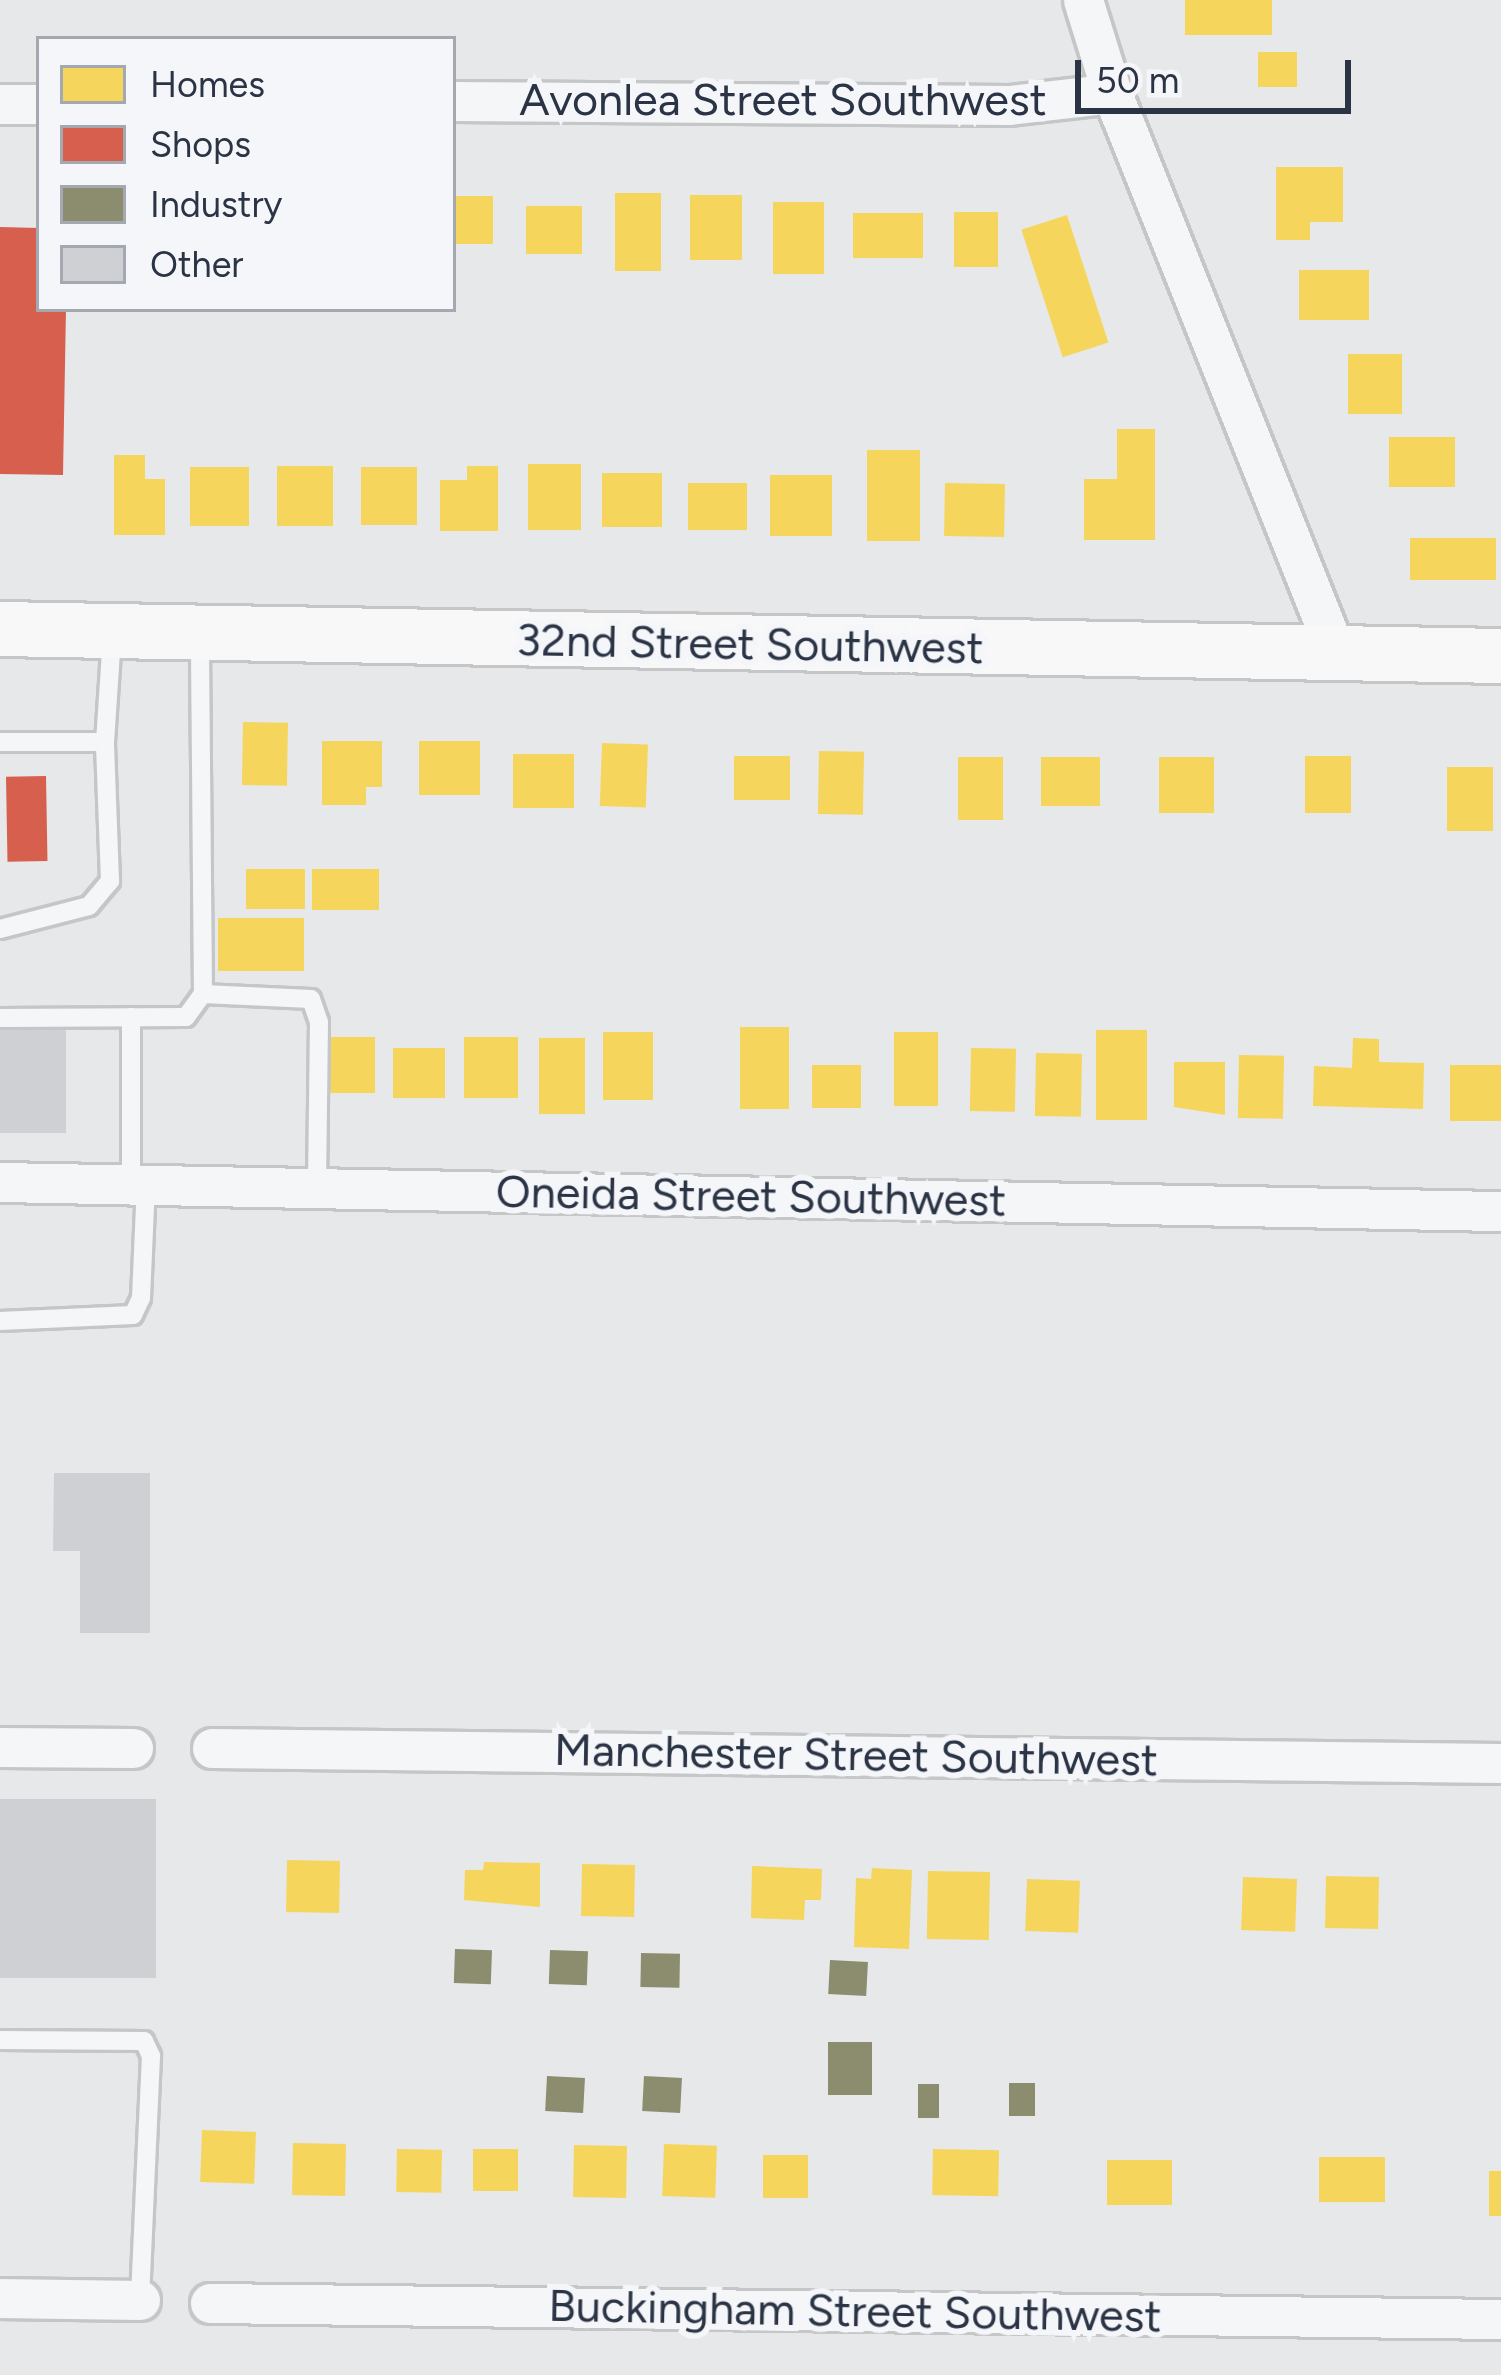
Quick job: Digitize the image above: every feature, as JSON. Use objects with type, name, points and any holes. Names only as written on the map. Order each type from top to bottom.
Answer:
[{"type":"street","points":[[1083,0],[1112,93],[1337,655]]},
{"type":"street","name":"Avonlea Street Southwest","points":[[456,101],[1009,105],[1112,93]]},
{"type":"street","points":[[0,104],[36,104]]},
{"type":"street","name":"32nd Street Southwest","points":[[0,629],[1501,656]]},
{"type":"street","name":"Oneida Street Southwest","points":[[0,1182],[1501,1211]]},
{"type":"street","points":[[0,1747],[133,1748]]},
{"type":"street","name":"Manchester Street Southwest","points":[[212,1748],[1501,1763]]},
{"type":"street","points":[[0,2298],[140,2300]]},
{"type":"street","name":"Buckingham Street Southwest","points":[[210,2303],[1501,2318]]},
{"type":"lane","points":[[0,929],[89,906],[110,881],[105,742],[112,632]]},
{"type":"lane","points":[[0,1018],[186,1017],[203,994],[200,634]]},
{"type":"lane","points":[[0,742],[105,742]]},
{"type":"lane","points":[[203,994],[310,998],[319,1022],[317,1187]]},
{"type":"lane","points":[[0,1321],[133,1315],[141,1298],[131,1017]]},
{"type":"lane","points":[[0,2040],[144,2041],[151,2056],[140,2300]]},
{"type":"building: Homes","points":[[1185,0],[1272,0],[1272,35],[1185,35]]},
{"type":"building: Homes","points":[[1258,52],[1297,52],[1297,87],[1258,87]]},
{"type":"building: Homes","points":[[1276,167],[1343,167],[1343,222],[1310,222],[1310,240],[1276,240]]},
{"type":"building: Homes","points":[[615,193],[661,193],[661,271],[615,271]]},
{"type":"building: Homes","points":[[690,195],[742,195],[742,260],[690,260]]},
{"type":"building: Homes","points":[[456,196],[493,196],[493,244],[456,244]]},
{"type":"building: Homes","points":[[773,202],[824,202],[824,274],[773,274]]},
{"type":"building: Homes","points":[[526,206],[582,206],[582,254],[526,254]]},
{"type":"building: Homes","points":[[954,212],[998,212],[998,267],[954,267]]},
{"type":"building: Homes","points":[[853,213],[923,213],[923,258],[853,258]]},
{"type":"building: Homes","points":[[1067,215],[1108,342],[1063,357],[1021,230]]},
{"type":"building: Homes","points":[[1299,270],[1369,270],[1369,320],[1299,320]]},
{"type":"building: Homes","points":[[1348,354],[1402,354],[1402,414],[1348,414]]},
{"type":"building: Homes","points":[[1117,429],[1155,429],[1155,540],[1084,540],[1084,479],[1117,479]]},
{"type":"building: Homes","points":[[1389,437],[1455,437],[1455,487],[1389,487]]},
{"type":"building: Homes","points":[[867,450],[920,450],[920,541],[867,541]]},
{"type":"building: Homes","points":[[114,455],[145,455],[145,479],[165,479],[165,535],[114,535]]},
{"type":"building: Homes","points":[[528,464],[581,464],[581,530],[528,530]]},
{"type":"building: Homes","points":[[277,466],[333,466],[333,526],[277,526]]},
{"type":"building: Homes","points":[[467,466],[498,466],[498,531],[440,531],[440,480],[467,480]]},
{"type":"building: Homes","points":[[190,467],[249,467],[249,526],[190,526]]},
{"type":"building: Homes","points":[[361,467],[417,467],[417,525],[361,525]]},
{"type":"building: Homes","points":[[602,473],[662,473],[662,527],[602,527]]},
{"type":"building: Homes","points":[[770,475],[832,475],[832,536],[770,536]]},
{"type":"building: Homes","points":[[688,483],[747,483],[747,530],[688,530]]},
{"type":"building: Homes","points":[[945,483],[1005,484],[1004,537],[944,536]]},
{"type":"building: Homes","points":[[1410,538],[1496,538],[1496,580],[1410,580]]},
{"type":"building: Homes","points":[[243,722],[288,723],[287,786],[242,785]]},
{"type":"building: Homes","points":[[322,741],[382,741],[382,787],[366,787],[366,805],[322,805]]},
{"type":"building: Homes","points":[[419,741],[480,741],[480,795],[419,795]]},
{"type":"building: Homes","points":[[602,743],[648,745],[646,808],[600,806]]},
{"type":"building: Homes","points":[[819,751],[864,752],[863,815],[818,814]]},
{"type":"building: Homes","points":[[513,754],[574,754],[574,808],[513,808]]},
{"type":"building: Homes","points":[[734,756],[790,756],[790,800],[734,800]]},
{"type":"building: Homes","points":[[1305,756],[1351,756],[1351,813],[1305,813]]},
{"type":"building: Homes","points":[[958,757],[1003,757],[1003,820],[958,820]]},
{"type":"building: Homes","points":[[1041,757],[1100,757],[1100,806],[1041,806]]},
{"type":"building: Homes","points":[[1159,757],[1214,757],[1214,813],[1159,813]]},
{"type":"building: Homes","points":[[1447,767],[1493,767],[1493,831],[1447,831]]},
{"type":"building: Homes","points":[[246,869],[305,869],[305,909],[246,909]]},
{"type":"building: Homes","points":[[312,869],[379,869],[379,910],[312,910]]},
{"type":"building: Homes","points":[[218,918],[304,918],[304,971],[218,971]]},
{"type":"building: Homes","points":[[740,1027],[789,1027],[789,1109],[740,1109]]},
{"type":"building: Homes","points":[[1096,1030],[1147,1030],[1147,1120],[1096,1120]]},
{"type":"building: Homes","points":[[603,1032],[653,1032],[653,1100],[603,1100]]},
{"type":"building: Homes","points":[[894,1032],[938,1032],[938,1106],[894,1106]]},
{"type":"building: Homes","points":[[327,1037],[375,1037],[375,1093],[327,1093]]},
{"type":"building: Homes","points":[[464,1037],[518,1037],[518,1098],[464,1098]]},
{"type":"building: Homes","points":[[539,1038],[585,1038],[585,1114],[539,1114]]},
{"type":"building: Homes","points":[[1353,1038],[1379,1039],[1379,1062],[1424,1063],[1423,1109],[1313,1106],[1314,1066],[1352,1068]]},
{"type":"building: Homes","points":[[393,1048],[445,1048],[445,1098],[393,1098]]},
{"type":"building: Homes","points":[[971,1048],[1016,1049],[1015,1112],[970,1111]]},
{"type":"building: Homes","points":[[1036,1053],[1082,1054],[1081,1117],[1035,1116]]},
{"type":"building: Homes","points":[[1239,1055],[1284,1056],[1283,1119],[1238,1118]]},
{"type":"building: Homes","points":[[1174,1062],[1225,1062],[1225,1115],[1174,1107]]},
{"type":"building: Homes","points":[[812,1065],[861,1065],[861,1108],[812,1108]]},
{"type":"building: Homes","points":[[1450,1065],[1501,1065],[1501,1121],[1450,1121]]},
{"type":"building: Homes","points":[[287,1860],[340,1861],[339,1913],[286,1912]]},
{"type":"building: Homes","points":[[484,1862],[540,1863],[540,1907],[464,1900],[465,1870],[483,1870]]},
{"type":"building: Homes","points":[[582,1864],[635,1865],[634,1917],[581,1916]]},
{"type":"building: Homes","points":[[752,1866],[822,1869],[821,1900],[805,1900],[804,1920],[751,1918]]},
{"type":"building: Homes","points":[[872,1868],[912,1870],[909,1949],[854,1947],[856,1878],[871,1879]]},
{"type":"building: Homes","points":[[928,1871],[990,1872],[989,1940],[927,1939]]},
{"type":"building: Homes","points":[[1326,1876],[1379,1877],[1378,1929],[1325,1928]]},
{"type":"building: Homes","points":[[1243,1877],[1297,1879],[1295,1932],[1241,1930]]},
{"type":"building: Homes","points":[[1027,1879],[1080,1881],[1078,1933],[1025,1931]]},
{"type":"building: Homes","points":[[202,2130],[256,2132],[254,2184],[200,2182]]},
{"type":"building: Homes","points":[[293,2143],[346,2144],[345,2196],[292,2195]]},
{"type":"building: Homes","points":[[664,2144],[717,2146],[715,2198],[662,2196]]},
{"type":"building: Homes","points":[[574,2145],[627,2146],[626,2198],[573,2197]]},
{"type":"building: Homes","points":[[397,2149],[442,2150],[441,2193],[396,2192]]},
{"type":"building: Homes","points":[[473,2149],[518,2149],[518,2191],[473,2191]]},
{"type":"building: Homes","points":[[933,2149],[999,2150],[998,2196],[932,2195]]},
{"type":"building: Homes","points":[[763,2155],[808,2155],[808,2198],[763,2198]]},
{"type":"building: Homes","points":[[1319,2157],[1385,2157],[1385,2202],[1319,2202]]},
{"type":"building: Homes","points":[[1107,2160],[1172,2160],[1172,2205],[1107,2205]]},
{"type":"building: Homes","points":[[1489,2171],[1501,2171],[1501,2216],[1489,2216]]},
{"type":"building: Shops","points":[[0,227],[36,228],[36,312],[66,312],[63,475],[0,474]]},
{"type":"building: Shops","points":[[46,776],[47,861],[7,862],[6,777]]},
{"type":"building: Industry","points":[[455,1949],[492,1950],[491,1984],[454,1983]]},
{"type":"building: Industry","points":[[550,1950],[588,1951],[587,1985],[549,1984]]},
{"type":"building: Industry","points":[[641,1953],[680,1954],[679,1988],[640,1987]]},
{"type":"building: Industry","points":[[830,1960],[868,1962],[866,1996],[828,1994]]},
{"type":"building: Industry","points":[[828,2042],[872,2042],[872,2095],[828,2095]]},
{"type":"building: Industry","points":[[547,2076],[585,2078],[583,2113],[545,2111]]},
{"type":"building: Industry","points":[[644,2076],[682,2078],[680,2113],[642,2111]]},
{"type":"building: Industry","points":[[1009,2083],[1035,2083],[1035,2116],[1009,2116]]},
{"type":"building: Industry","points":[[918,2084],[939,2084],[939,2118],[918,2118]]},
{"type":"building: Other","points":[[0,1030],[66,1030],[66,1133],[0,1133]]},
{"type":"building: Other","points":[[54,1473],[150,1473],[150,1633],[80,1633],[80,1551],[53,1551]]},
{"type":"building: Other","points":[[0,1799],[156,1799],[156,1978],[0,1978]]}]
